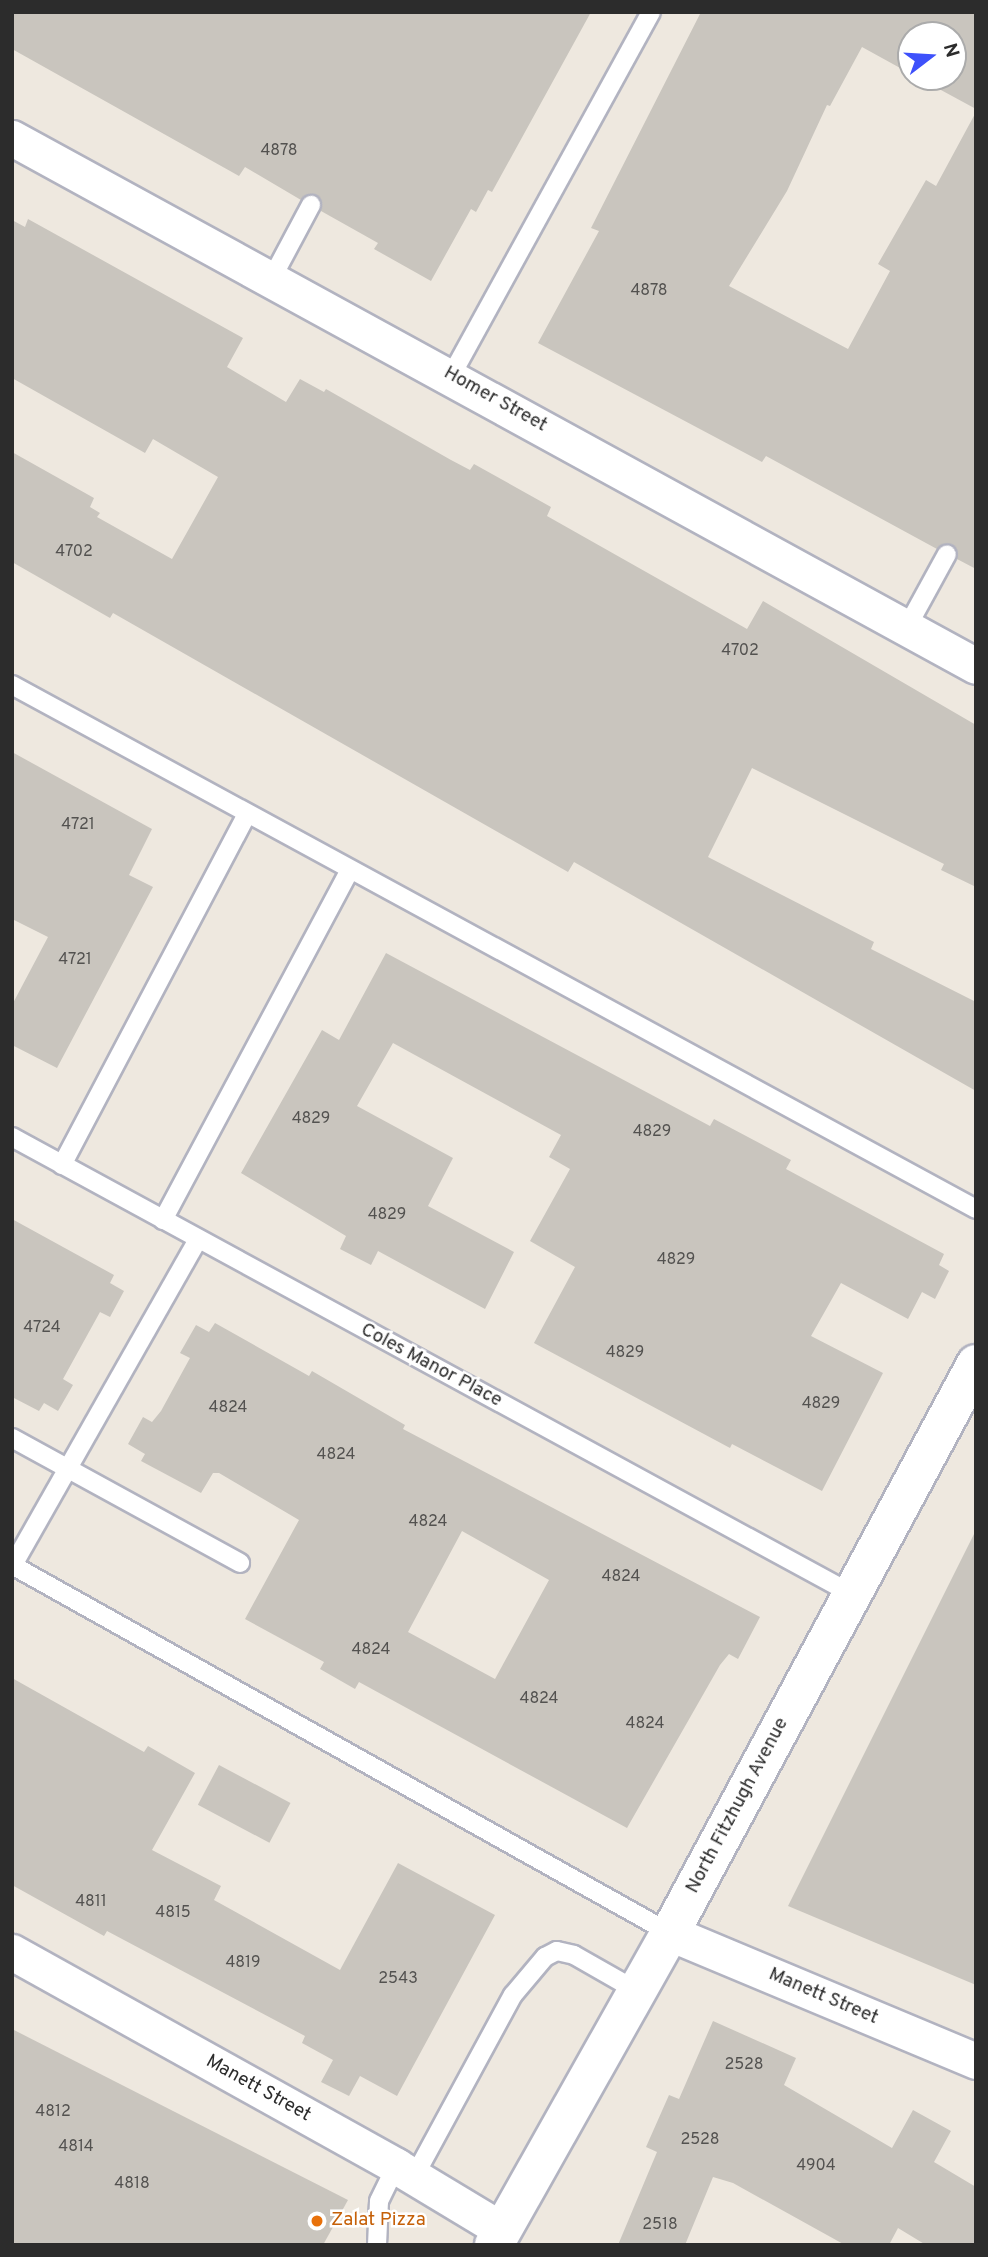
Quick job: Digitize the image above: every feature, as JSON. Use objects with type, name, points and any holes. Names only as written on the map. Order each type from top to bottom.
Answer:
[{"type":"street","name":"Homer Street","points":[[12,138],[451,376],[976,667]]},
{"type":"street","name":"North Fitzhugh Avenue","points":[[498,2237],[638,1992],[850,1593],[973,1376]]},
{"type":"street","name":"Manett Street","points":[[670,1933],[976,2062]]},
{"type":"street","name":"Manett Street","points":[[12,1952],[405,2171],[498,2237]]},
{"type":"lane","points":[[451,376],[651,12]]},
{"type":"lane","points":[[272,278],[311,205]]},
{"type":"lane","points":[[906,629],[947,554]]},
{"type":"lane","points":[[12,685],[976,1209]]},
{"type":"lane","points":[[62,1165],[247,814]]},
{"type":"lane","points":[[163,1220],[350,870]]},
{"type":"lane","name":"Coles Manor Place","points":[[12,1137],[850,1593]]},
{"type":"lane","points":[[198,1239],[12,1565],[670,1933]]},
{"type":"lane","points":[[12,1438],[240,1563]]},
{"type":"lane","points":[[377,2245],[379,2201],[405,2171],[513,1995],[545,1957],[557,1951],[574,1955],[638,1992]]},
{"type":"building","points":[[12,12],[591,12],[492,192],[488,190],[476,212],[471,209],[431,281],[374,249],[378,243],[321,211],[317,195],[301,200],[245,167],[239,176],[12,49]]},
{"type":"building","points":[[701,12],[976,12],[976,109],[943,91],[967,91],[967,21],[897,21],[897,66],[862,47],[830,106],[827,105],[787,191],[729,286],[848,349],[890,271],[878,264],[926,180],[936,186],[976,112],[976,569],[957,559],[952,544],[937,549],[766,456],[762,462],[538,343],[599,231],[591,228]]},
{"type":"building","points":[[28,219],[243,338],[227,367],[286,402],[300,379],[324,392],[326,389],[470,470],[474,464],[551,507],[547,516],[747,629],[763,601],[976,725],[976,887],[941,870],[944,864],[752,768],[708,857],[874,942],[871,949],[976,1002],[976,1091],[574,862],[568,872],[113,613],[110,618],[12,562],[12,452],[94,498],[90,507],[100,513],[97,517],[172,559],[218,477],[153,439],[145,453],[12,378],[12,220],[25,227]]},
{"type":"building","points":[[12,752],[152,829],[129,875],[153,887],[57,1068],[12,1045],[12,1005],[48,937],[12,919]]},
{"type":"building","points":[[386,953],[710,1126],[714,1119],[791,1160],[786,1169],[944,1254],[939,1265],[949,1271],[935,1299],[922,1292],[908,1319],[841,1283],[811,1336],[883,1373],[822,1491],[732,1444],[730,1448],[534,1343],[575,1267],[530,1241],[570,1169],[549,1157],[561,1135],[393,1043],[357,1106],[453,1158],[428,1206],[514,1252],[485,1309],[378,1251],[371,1265],[340,1249],[346,1236],[241,1173],[322,1030],[339,1040]]},
{"type":"building","points":[[12,1219],[114,1275],[110,1283],[124,1291],[110,1317],[100,1312],[63,1379],[73,1385],[58,1411],[44,1403],[39,1411],[12,1397]]},
{"type":"building","points":[[215,1323],[309,1376],[312,1371],[405,1425],[403,1429],[760,1617],[738,1659],[729,1654],[720,1665],[627,1828],[359,1682],[355,1689],[320,1669],[324,1662],[245,1619],[299,1520],[219,1473],[213,1473],[201,1493],[141,1461],[145,1454],[128,1444],[143,1417],[152,1422],[161,1411],[190,1358],[180,1353],[196,1325],[209,1332]],"holes":[[[462,1531],[549,1580],[495,1679],[408,1632]]]},
{"type":"building","points":[[976,1530],[976,1985],[788,1906]]},
{"type":"building","points":[[12,1678],[144,1752],[148,1746],[195,1773],[152,1850],[221,1886],[214,1900],[340,1970],[398,1863],[495,1915],[397,2096],[360,2076],[349,2096],[321,2082],[333,2060],[302,2043],[305,2036],[107,1931],[104,1936],[12,1885]]},
{"type":"building","points":[[219,1765],[291,1803],[269,1843],[198,1805]]},
{"type":"building","points":[[713,2021],[796,2058],[784,2085],[892,2148],[913,2110],[951,2131],[934,2162],[976,2187],[976,2245],[926,2245],[898,2228],[889,2245],[845,2245],[733,2183],[713,2177],[685,2245],[618,2245],[657,2152],[646,2147],[669,2095],[679,2099]]},
{"type":"building","points":[[12,2029],[348,2200],[323,2245],[12,2245]]},
{"type":"place","name":"Zalat Pizza","points":[[317,2221]]}]
